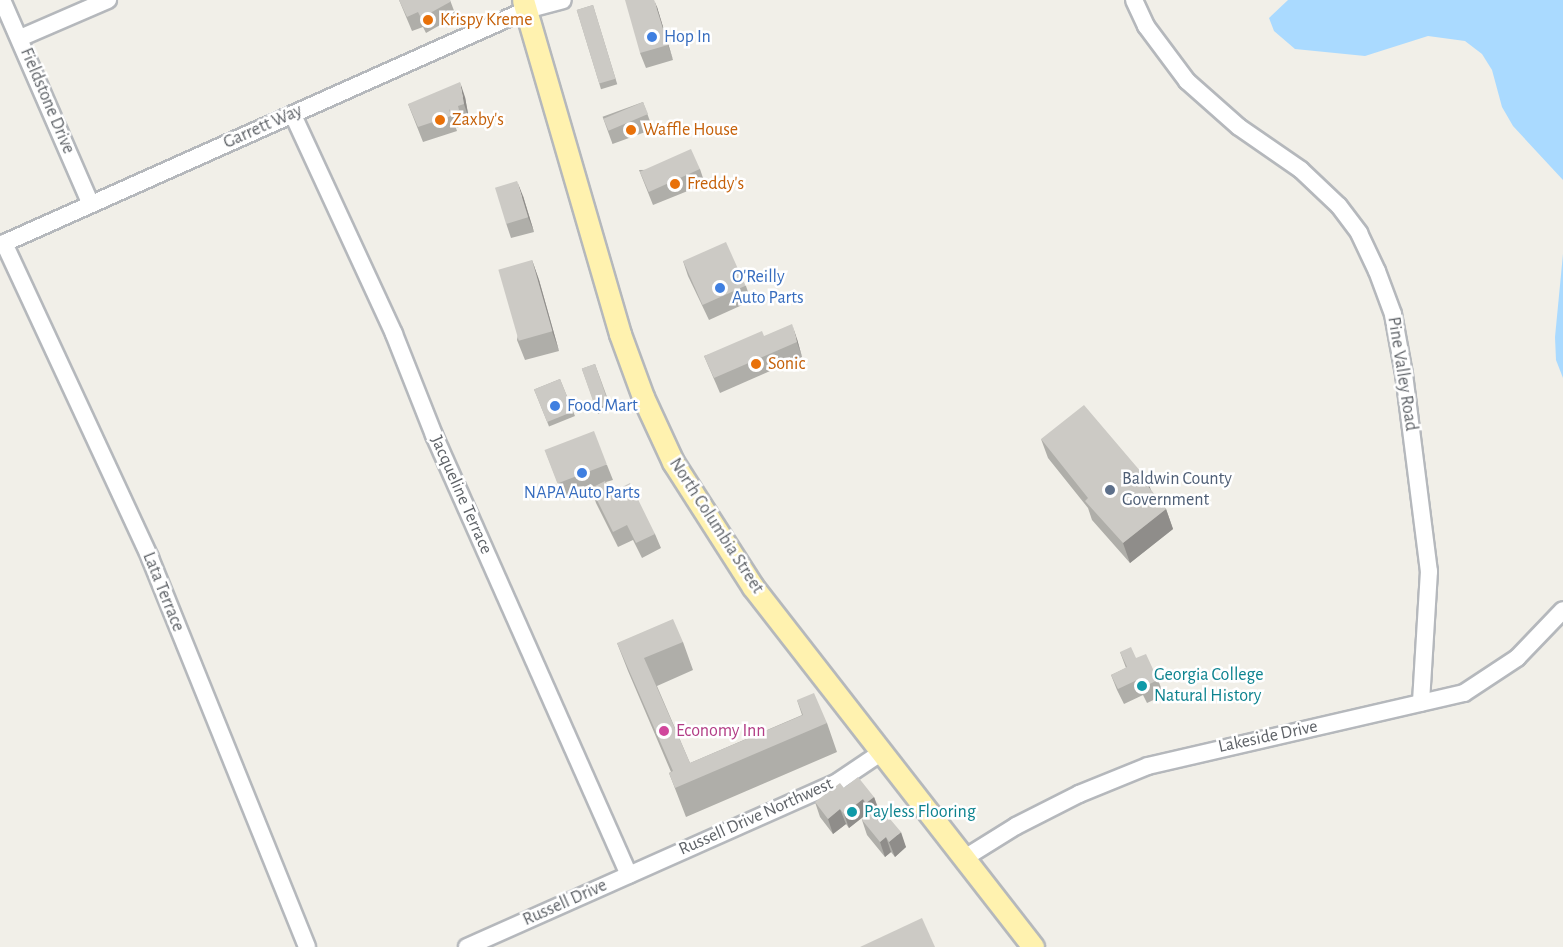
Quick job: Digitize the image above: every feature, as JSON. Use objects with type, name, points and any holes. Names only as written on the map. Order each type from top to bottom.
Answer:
[{"type":"main road","name":"North Columbia Street","points":[[525,5],[620,334],[656,428],[691,495],[753,587],[879,754],[1033,947]]},
{"type":"street","name":"Fieldstone Drive","points":[[2,0],[90,202]]},
{"type":"street","points":[[20,38],[108,0]]},
{"type":"street","name":"Garrett Way","points":[[2,244],[90,202],[293,115],[525,5],[563,0]]},
{"type":"street","name":"Pine Valley Road","points":[[1134,0],[1146,26],[1187,81],[1239,127],[1301,170],[1339,207],[1359,233],[1377,272],[1393,314],[1404,374],[1429,571],[1421,704]]},
{"type":"street","name":"Jacqueline Terrace","points":[[293,115],[394,334],[434,435],[629,875]]},
{"type":"street","name":"Lata Terrace","points":[[2,244],[150,558],[307,947]]},
{"type":"street","name":"Lakeside Drive","points":[[963,860],[1016,826],[1079,794],[1148,766],[1216,748],[1464,693],[1517,658],[1563,610]]},
{"type":"street","name":"Russell Drive Northwest","points":[[629,875],[839,781],[879,754]]},
{"type":"street","name":"Russell Drive","points":[[467,947],[629,875]]},
{"type":"water","points":[[1288,0],[1563,0],[1563,180],[1513,126],[1502,107],[1492,70],[1482,54],[1465,41],[1428,36],[1365,56],[1295,49],[1274,31],[1269,18]]},
{"type":"water","points":[[1563,254],[1563,378],[1556,360],[1555,337]]},
{"type":"building","points":[[399,0],[450,0],[450,2],[421,18],[418,12],[407,17]]},
{"type":"building","name":"Hop In","points":[[625,0],[654,0],[668,45],[640,53]]},
{"type":"building","points":[[593,5],[616,79],[599,84],[577,10]]},
{"type":"building","points":[[460,82],[464,104],[458,106],[459,110],[452,113],[449,109],[451,116],[418,127],[408,104]]},
{"type":"building","points":[[643,102],[648,114],[608,131],[603,119]]},
{"type":"building","points":[[691,149],[700,169],[649,192],[640,172]]},
{"type":"building","points":[[517,181],[528,217],[506,224],[495,188]]},
{"type":"building","name":"O'Reilly Auto Parts","points":[[726,242],[746,286],[703,305],[683,261]]},
{"type":"building","points":[[532,260],[552,331],[519,341],[498,270]]},
{"type":"building","points":[[792,324],[797,342],[714,378],[704,356],[762,331],[764,336]]},
{"type":"building","points":[[595,364],[609,404],[595,408],[582,369]]},
{"type":"building","name":"Food Mart","points":[[560,379],[573,411],[547,422],[534,389]]},
{"type":"building","name":"Baldwin County Government","points":[[1084,405],[1147,479],[1144,481],[1166,509],[1123,543],[1085,501],[1088,498],[1041,439]]},
{"type":"building","points":[[594,431],[607,465],[557,484],[545,450]]},
{"type":"building","points":[[605,481],[611,493],[630,483],[655,534],[636,543],[627,525],[613,532],[591,488]]},
{"type":"building","points":[[673,619],[683,642],[644,658],[690,763],[803,715],[797,700],[814,693],[827,723],[675,788],[669,773],[673,771],[617,643]]},
{"type":"building","points":[[1131,647],[1136,658],[1146,654],[1158,680],[1141,688],[1137,680],[1118,689],[1111,675],[1127,667],[1120,652]]},
{"type":"building","points":[[858,777],[874,797],[866,803],[863,799],[844,814],[840,809],[828,819],[815,802],[840,783],[844,788]]},
{"type":"building","points":[[879,806],[901,832],[889,842],[886,837],[880,842],[862,820]]},
{"type":"building","points":[[922,918],[935,947],[860,947]]},
{"type":"place","name":"Krispy Kreme","points":[[428,20]]},
{"type":"place","name":"Hop In","points":[[652,37]]},
{"type":"place","name":"Zaxby's","points":[[440,120]]},
{"type":"place","name":"Waffle House","points":[[631,130]]},
{"type":"place","name":"Freddy's","points":[[675,184]]},
{"type":"place","name":"O'Reilly Auto Parts","points":[[720,288]]},
{"type":"place","name":"Sonic","points":[[756,364]]},
{"type":"place","name":"Food Mart","points":[[555,406]]},
{"type":"place","name":"NAPA Auto Parts","points":[[582,473]]},
{"type":"place","name":"Baldwin County Government","points":[[1110,490]]},
{"type":"place","name":"Georgia College Natural History","points":[[1142,686]]},
{"type":"place","name":"Economy Inn","points":[[664,731]]},
{"type":"place","name":"Payless Flooring","points":[[852,812]]}]
